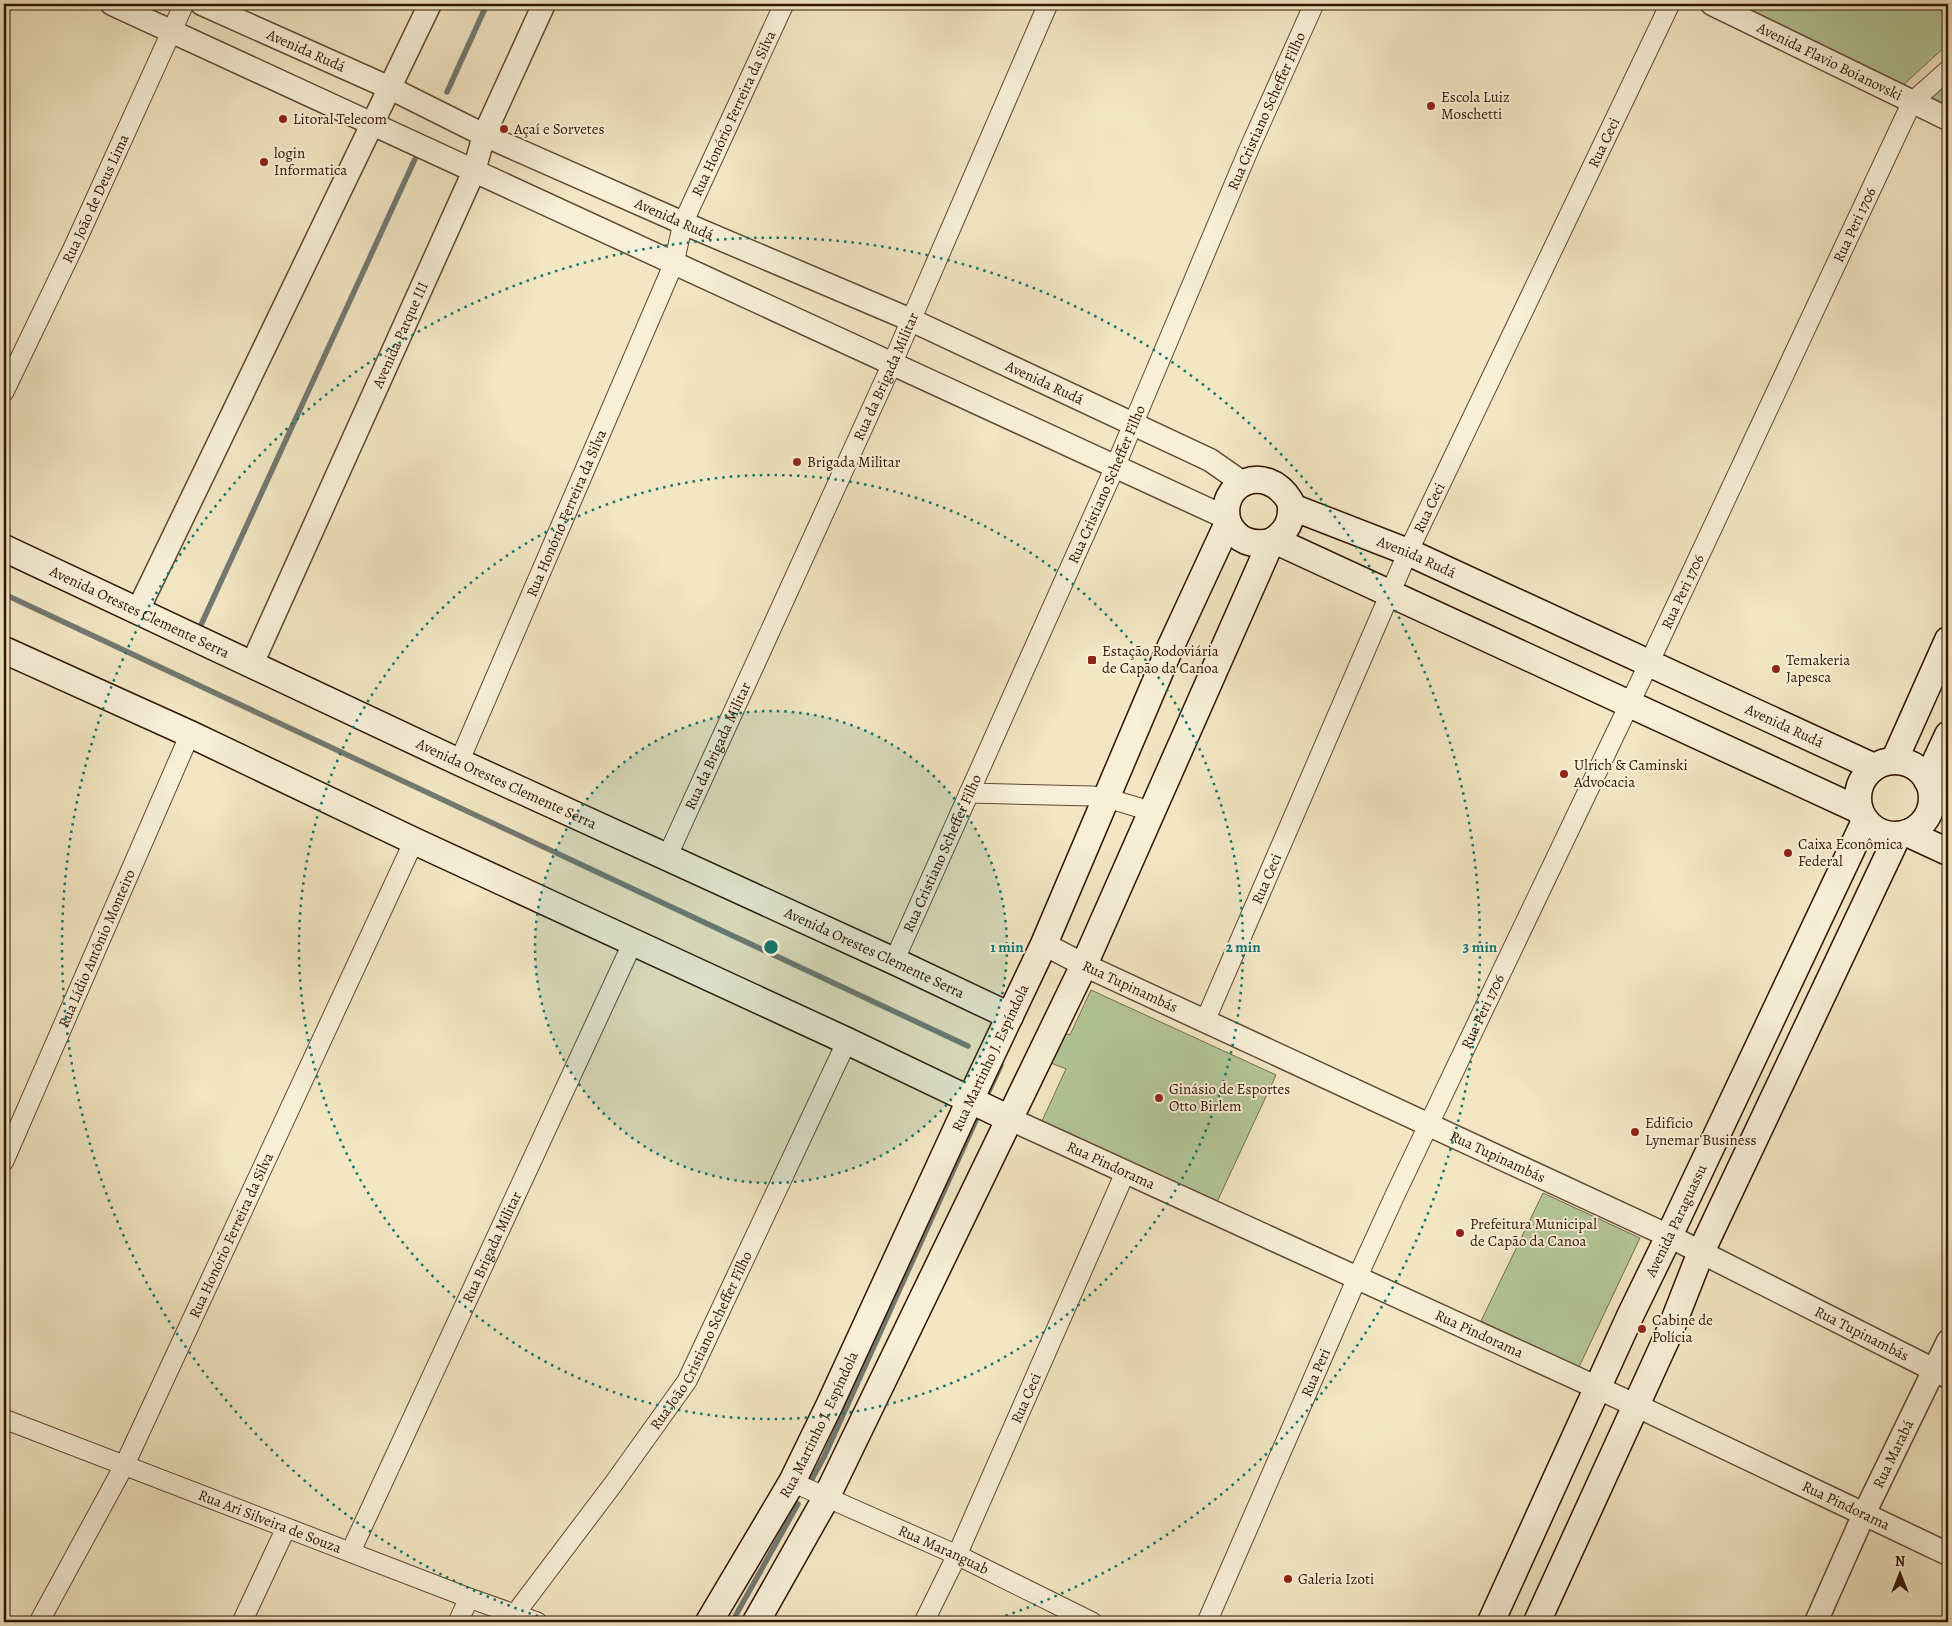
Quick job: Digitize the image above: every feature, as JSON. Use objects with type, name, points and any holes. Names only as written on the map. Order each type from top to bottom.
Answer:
[{"type":"main road","points":[[756,1622],[826,1498],[1010,1119],[1084,965],[1150,811],[1273,541],[1286,530],[1290,522],[1292,507],[1290,501],[1277,484],[1266,480],[1254,480],[1243,483]]},
{"type":"main road","name":"Rua Martinho J. Espíndola","points":[[709,1622],[792,1482],[829,1406],[1044,944],[1170,648],[1227,521],[1227,503],[1231,495],[1243,483]]},
{"type":"main road","name":"Avenida Rudá","points":[[1292,507],[1408,552],[1649,663],[1884,764]]},
{"type":"main road","points":[[1227,521],[1232,530],[1249,543],[1260,544],[1273,541],[1392,593],[1862,816],[1874,829],[1885,834],[1902,834],[1948,852]]},
{"type":"main road","name":"Avenida Orestes Clemente Serra","points":[[4,548],[459,762],[1010,1016]]},
{"type":"main road","points":[[1884,764],[1948,640]]},
{"type":"main road","points":[[4,650],[190,734],[414,841],[846,1040],[1010,1119]]},
{"type":"main road","points":[[1537,1622],[1670,1330],[1701,1252],[1902,834],[1920,825],[1928,816],[1936,793],[1948,735]]},
{"type":"main road","points":[[1862,816],[1857,798],[1859,786],[1865,775],[1884,764],[1909,763],[1920,770],[1936,793]]},
{"type":"main road","name":"Avenida Paraguassu","points":[[1491,1622],[1631,1314],[1669,1236],[1862,816]]},
{"type":"street","points":[[112,4],[1115,467],[1227,521]]},
{"type":"street","name":"Rua João de Deus Lima","points":[[4,392],[74,246],[184,4]]},
{"type":"street","name":"Avenida Rudá","points":[[202,4],[390,88],[484,135],[910,320],[1210,460],[1243,483]]},
{"type":"street","points":[[138,610],[430,4]]},
{"type":"street","name":"Avenida Parque III","points":[[252,664],[474,171],[484,135],[544,4]]},
{"type":"street","name":"Rua Honório Ferreira da Silva","points":[[459,762],[674,263],[683,223],[784,4]]},
{"type":"street","name":"Rua da Brigada Militar","points":[[667,857],[892,364],[1048,4]]},
{"type":"street","name":"Rua Cristiano Scheffer Filho","points":[[894,961],[1115,467],[1314,4]]},
{"type":"street","name":"Rua Ceci","points":[[1205,1021],[1392,593],[1408,552],[1670,4]]},
{"type":"street","name":"Avenida Flavio Boianovski","points":[[1712,4],[1948,119]]},
{"type":"street","name":"Rua Peri 1706","points":[[1428,1123],[1649,663],[1912,102],[1948,70]]},
{"type":"street","name":"Rua Lídio Antônio Monteiro","points":[[4,1161],[190,734]]},
{"type":"street","points":[[968,793],[1107,798],[1150,811]]},
{"type":"street","name":"Rua Honório Ferreira da Silva","points":[[39,1622],[124,1464],[414,841]]},
{"type":"street","name":"Rua Brigada Militar","points":[[351,1551],[633,942]]},
{"type":"street","name":"Rua Tupinambás","points":[[1044,944],[1084,965],[1669,1236],[1942,1374]]},
{"type":"street","name":"Rua João Cristiano Scheffer Filho","points":[[515,1614],[614,1483],[687,1381],[846,1040]]},
{"type":"street","name":"Rua Pindorama","points":[[1010,1119],[1635,1404],[1948,1554]]},
{"type":"street","name":"Rua Peri","points":[[1208,1622],[1357,1278],[1428,1123]]},
{"type":"street","name":"Rua Ceci","points":[[924,1622],[957,1555],[1125,1173]]},
{"type":"street","name":"Rua Marabá","points":[[1816,1622],[1864,1514],[1942,1374],[1948,1340]]},
{"type":"street","name":"Rua Ari Silveira de Souza","points":[[4,1419],[469,1598],[538,1622]]},
{"type":"street","name":"Rua Maranguab","points":[[792,1482],[957,1555],[1092,1622]]},
{"type":"street","points":[[242,1622],[286,1528]]},
{"type":"street","points":[[458,1622],[469,1598]]},
{"type":"green space","points":[[1722,4],[1948,4],[1948,44],[1902,86]]},
{"type":"green space","points":[[1948,75],[1948,109],[1925,98]]},
{"type":"green space","name":"Ginásio de Esportes Otto Birlem","points":[[1091,990],[1276,1075],[1217,1202],[1042,1121],[1066,1069],[1046,1061],[1060,1032],[1070,1035]]},
{"type":"green space","points":[[1543,1193],[1640,1238],[1579,1367],[1481,1321]]},
{"type":"waterway","points":[[447,92],[487,4]]},
{"type":"waterway","points":[[200,627],[415,159]]},
{"type":"waterway","points":[[4,594],[968,1046]]},
{"type":"waterway","points":[[987,1095],[1001,1065]]},
{"type":"waterway","points":[[812,1479],[824,1457],[976,1120]]},
{"type":"waterway","points":[[732,1622],[798,1504]]},
{"type":"place","name":"Escola Luiz Moschetti","points":[[1431,106]]},
{"type":"place","name":"Litoral Telecom","points":[[283,119]]},
{"type":"place","name":"Açaí e Sorvetes","points":[[504,129]]},
{"type":"place","name":"login Informatica","points":[[264,162]]},
{"type":"place","name":"Brigada Militar","points":[[797,462]]},
{"type":"place","name":"Estação Rodoviária de Capão da Canoa","points":[[1092,660]]},
{"type":"place","name":"Temakeria Japesca","points":[[1776,669]]},
{"type":"place","name":"Ulrich & Caminski Advocacia","points":[[1564,774]]},
{"type":"place","name":"Caixa Econômica Federal","points":[[1788,853]]},
{"type":"place","name":"Ginásio de Esportes Otto Birlem","points":[[1159,1098]]},
{"type":"place","name":"Edifício Lynemar Business","points":[[1635,1132]]},
{"type":"place","name":"Prefeitura Municipal de Capão da Canoa","points":[[1460,1233]]},
{"type":"place","name":"Cabine de Polícia","points":[[1642,1329]]},
{"type":"place","name":"Galeria Izoti","points":[[1288,1579]]}]
